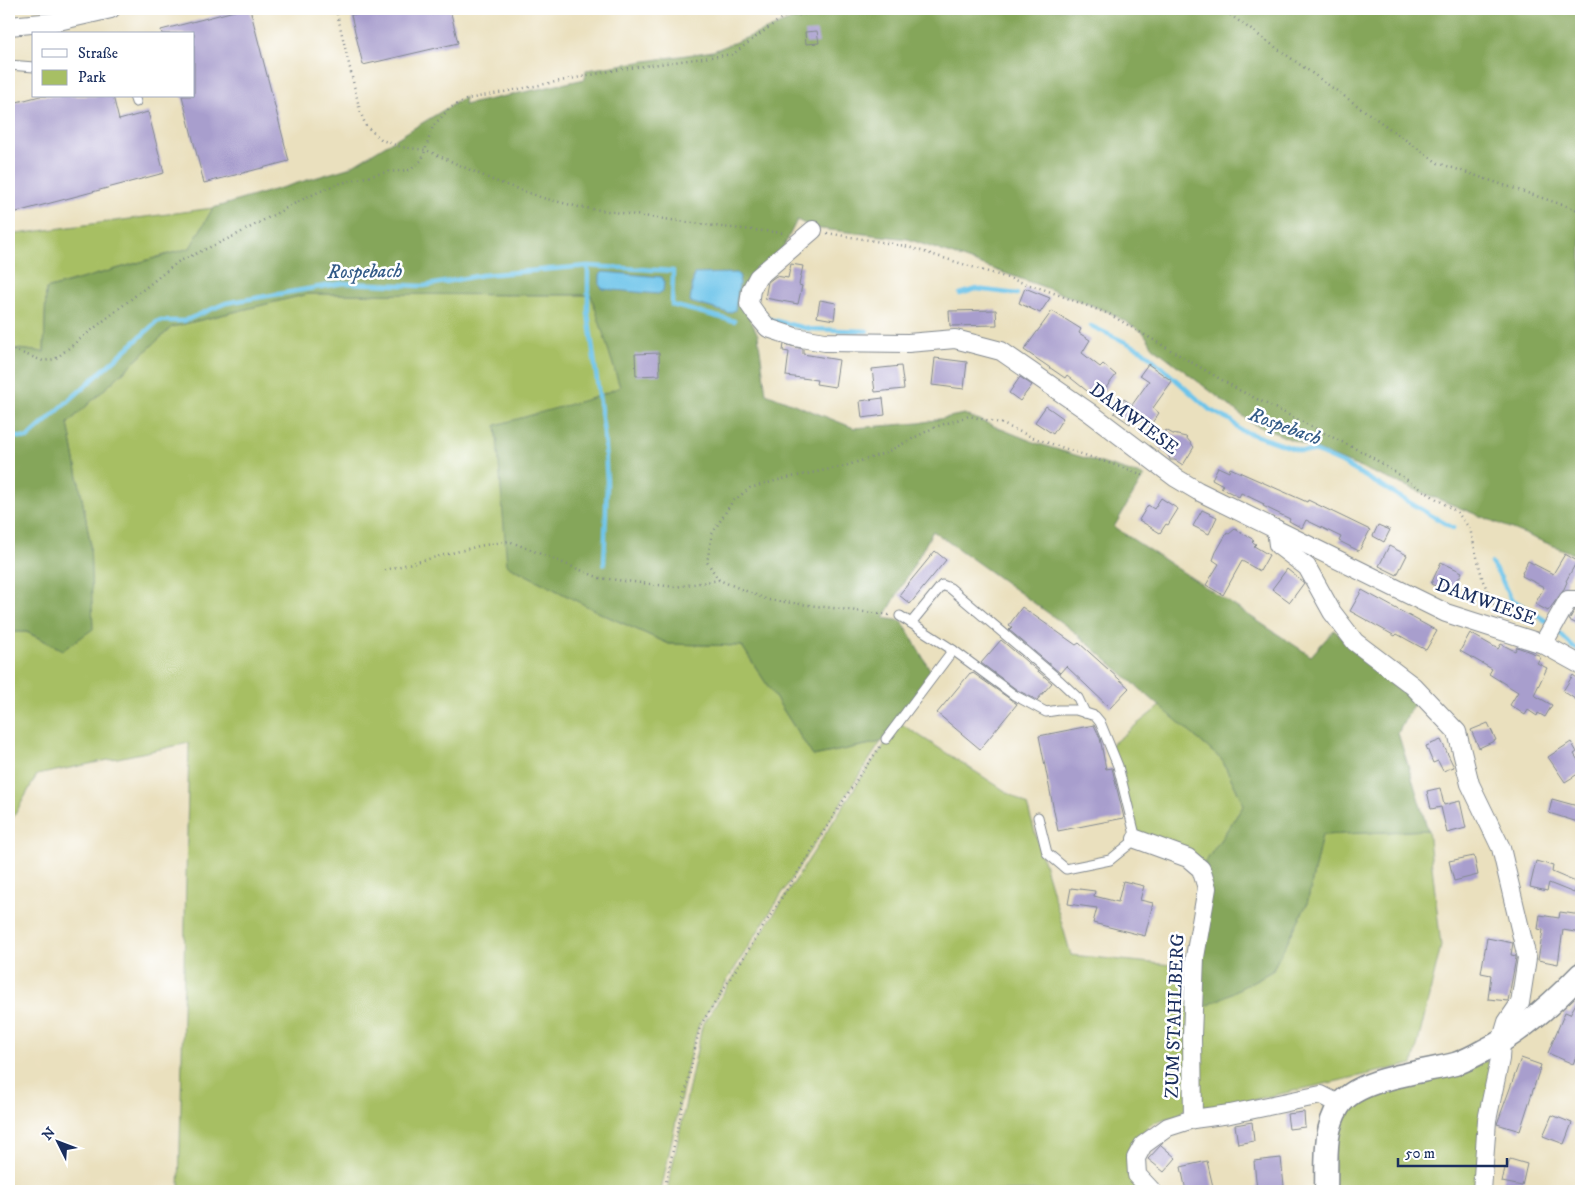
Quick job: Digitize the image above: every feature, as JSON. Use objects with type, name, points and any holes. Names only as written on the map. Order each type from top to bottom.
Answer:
[{"type":"street","points":[[9,26],[54,22],[105,10]]},
{"type":"street","name":"DAMWIESE","points":[[814,230],[758,276],[751,290],[749,304],[768,328],[795,337],[825,342],[908,342],[955,339],[1001,351],[1090,412],[1176,478],[1198,491],[1446,613],[1543,644],[1581,665]]},
{"type":"street","points":[[1276,529],[1278,545],[1307,567],[1332,612],[1355,642],[1414,686],[1457,732],[1470,784],[1501,848],[1527,958],[1520,1003],[1507,1022],[1501,1042],[1500,1059],[1487,1120],[1482,1191]]},
{"type":"street","points":[[1543,644],[1568,600],[1581,600]]},
{"type":"street","name":"ZUM STAHLBERG","points":[[1136,839],[1188,858],[1201,869],[1207,888],[1195,957],[1192,1036],[1193,1118]]},
{"type":"street","points":[[1326,1191],[1328,1135],[1331,1121],[1340,1104],[1356,1090],[1377,1082],[1456,1063],[1501,1042],[1539,1013],[1581,974]]},
{"type":"street","points":[[1152,1191],[1137,1175],[1136,1158],[1143,1145],[1168,1128],[1193,1118],[1230,1114],[1320,1095],[1340,1104]]},
{"type":"lane","points":[[9,65],[32,67]]},
{"type":"lane","points":[[911,624],[942,585],[950,588],[1060,681],[1078,698],[1085,713]]},
{"type":"lane","points":[[900,616],[953,650],[1014,695],[1046,712],[1076,710],[1095,716],[1100,722],[1118,766],[1136,839],[1110,860],[1066,868],[1047,853],[1038,818]]},
{"type":"lane","points":[[886,739],[953,650]]},
{"type":"path","points":[[336,9],[360,111],[366,126],[382,140],[401,147],[426,150],[495,181],[543,198],[579,207],[779,233],[814,230],[905,246],[1043,289],[1109,314],[1239,390],[1370,456],[1457,512],[1470,529],[1483,581],[1508,633]]},
{"type":"path","points":[[9,348],[43,361],[55,359],[178,262],[236,235],[305,198],[337,184],[371,175],[410,170],[422,160],[433,126],[450,108],[468,99],[622,69],[733,54],[784,17],[851,9]]},
{"type":"path","points":[[1222,9],[1438,163],[1581,211]]},
{"type":"path","points":[[719,580],[707,562],[712,534],[732,502],[750,488],[845,466],[877,456],[935,427],[969,416],[1000,423],[1034,438],[1144,475]]},
{"type":"path","points":[[385,570],[479,546],[509,541],[600,578],[675,587],[719,580],[768,600],[900,616]]},
{"type":"path","points":[[664,1191],[700,1026],[850,789],[886,739]]},
{"type":"green space","points":[[819,9],[1581,9],[1581,557],[1253,424],[1153,347],[1143,332],[1109,312],[908,239],[813,228],[797,220],[784,246],[743,305],[758,335],[766,393],[854,428],[919,423],[964,414],[1036,443],[1144,476],[1114,527],[1311,656],[1334,630],[1415,701],[1398,733],[1428,830],[1322,835],[1307,904],[1272,971],[1194,1013],[1202,867],[1244,805],[1222,760],[1072,630],[933,531],[884,618],[902,621],[932,673],[881,742],[813,756],[742,646],[669,644],[602,614],[507,565],[496,425],[596,397],[620,387],[591,295],[308,294],[172,327],[68,423],[90,541],[93,629],[63,650],[27,632],[9,632],[9,348],[44,352],[46,289],[190,248],[213,208],[348,168],[465,97],[464,105],[585,79],[586,70],[713,51]]},
{"type":"green space","points":[[213,208],[190,248],[46,289],[44,352],[9,348],[9,235]]},
{"type":"green space","points":[[308,294],[592,295],[620,387],[596,397],[507,565],[602,614],[669,644],[742,646],[813,756],[881,742],[699,1025],[691,1051],[661,1191],[179,1191],[189,743],[37,775],[9,825],[9,632],[26,632],[63,650],[90,541],[68,423],[172,327]]},
{"type":"green space","points":[[1160,706],[1222,760],[1244,805],[1202,867],[1137,837],[1111,745]]},
{"type":"green space","points":[[900,723],[1027,805],[1071,955],[1192,967],[1189,1103],[1178,1115],[1150,1125],[1136,1143],[1129,1160],[1144,1191],[667,1191],[702,1026],[863,775]]},
{"type":"green space","points":[[1428,830],[1441,946],[1413,1064],[1218,1108],[1200,1105],[1194,1013],[1272,971],[1307,904],[1322,835]]},
{"type":"green space","points":[[1480,1059],[1490,1063],[1494,1079],[1476,1191],[1333,1191],[1335,1131],[1355,1100]]},
{"type":"water","points":[[603,272],[662,277],[664,281],[663,291],[658,294],[603,289],[600,286],[600,275]]},
{"type":"water","points":[[737,273],[740,277],[735,310],[729,313],[690,302],[694,274]]},
{"type":"building","points":[[242,9],[250,9],[289,161],[204,183],[183,98],[195,98],[195,32],[162,32],[161,30]]},
{"type":"building","points":[[378,9],[450,9],[458,43],[363,65],[351,15]]},
{"type":"building","points":[[817,31],[819,43],[806,44],[805,32]]},
{"type":"building","points":[[32,98],[114,98],[119,120],[148,112],[164,173],[9,214],[9,104]]},
{"type":"building","points":[[791,264],[803,266],[799,285],[802,286],[798,304],[765,298],[768,282],[776,276],[788,278]]},
{"type":"building","points":[[1025,288],[1050,298],[1040,313],[1019,303]]},
{"type":"building","points":[[820,300],[836,303],[834,320],[817,317]]},
{"type":"building","points":[[996,310],[997,325],[950,326],[949,311]]},
{"type":"building","points":[[1052,311],[1081,329],[1079,333],[1090,340],[1082,353],[1100,367],[1103,364],[1116,375],[1097,399],[1067,375],[1065,378],[1024,350]]},
{"type":"building","points":[[784,344],[803,349],[803,354],[839,360],[835,387],[816,384],[817,380],[786,376],[789,352],[783,351]]},
{"type":"building","points":[[659,353],[660,375],[636,376],[635,354]]},
{"type":"building","points":[[935,358],[967,362],[964,389],[932,385]]},
{"type":"building","points":[[1148,364],[1172,381],[1153,408],[1159,413],[1149,427],[1135,417],[1130,424],[1114,413],[1124,399],[1132,405],[1149,381],[1140,375]]},
{"type":"building","points":[[901,366],[904,389],[875,392],[872,369]]},
{"type":"building","points":[[1020,377],[1032,385],[1020,401],[1009,393]]},
{"type":"building","points":[[883,398],[885,415],[862,418],[860,401]]},
{"type":"building","points":[[1046,406],[1063,418],[1053,434],[1035,422]]},
{"type":"building","points":[[1166,430],[1186,437],[1194,447],[1183,465],[1175,460],[1170,460],[1169,456],[1157,444]]},
{"type":"building","points":[[1218,467],[1229,472],[1230,468],[1307,502],[1308,500],[1370,530],[1359,551],[1339,541],[1341,537],[1306,520],[1302,528],[1289,521],[1290,519],[1263,506],[1264,504],[1241,493],[1239,497],[1221,488],[1223,485],[1212,479]]},
{"type":"building","points":[[1161,498],[1178,509],[1168,525],[1166,524],[1160,533],[1139,520],[1148,505],[1154,509]]},
{"type":"building","points":[[1202,510],[1217,517],[1209,534],[1193,526]]},
{"type":"building","points":[[1378,525],[1390,530],[1384,542],[1373,536]]},
{"type":"building","points":[[1235,529],[1254,540],[1252,542],[1256,544],[1254,546],[1269,555],[1260,571],[1242,561],[1223,595],[1206,585],[1219,564],[1213,560],[1216,552],[1227,533],[1229,534]]},
{"type":"building","points":[[1389,546],[1407,555],[1397,575],[1379,566]]},
{"type":"building","points":[[935,551],[946,560],[910,604],[899,595]]},
{"type":"building","points":[[1565,554],[1577,561],[1566,581],[1563,591],[1548,611],[1535,604],[1544,587],[1522,576],[1522,573],[1528,561],[1553,574]]},
{"type":"building","points":[[1441,562],[1462,572],[1451,594],[1431,584]]},
{"type":"building","points":[[1287,569],[1304,583],[1290,602],[1272,589]]},
{"type":"building","points":[[1362,590],[1437,631],[1426,650],[1397,634],[1395,636],[1350,611]]},
{"type":"building","points":[[1022,607],[1076,645],[1079,643],[1129,688],[1110,708],[1066,666],[1060,673],[1009,630],[1012,627],[1009,625]]},
{"type":"building","points":[[1574,611],[1581,611],[1581,626],[1569,620]]},
{"type":"building","points":[[1470,633],[1498,649],[1501,644],[1515,651],[1517,647],[1541,656],[1537,663],[1547,668],[1534,695],[1552,705],[1545,717],[1538,713],[1537,716],[1528,710],[1525,715],[1510,705],[1518,692],[1489,674],[1492,669],[1460,651]]},
{"type":"building","points":[[1001,640],[1052,683],[1037,700],[1017,690],[981,663]]},
{"type":"building","points":[[970,673],[973,673],[1017,704],[980,749],[937,713]]},
{"type":"building","points":[[1573,675],[1581,681],[1581,703],[1563,691]]},
{"type":"building","points":[[1488,723],[1496,740],[1479,748],[1471,730]]},
{"type":"building","points":[[1094,725],[1100,738],[1106,769],[1112,768],[1124,818],[1058,831],[1039,736]]},
{"type":"building","points":[[1441,740],[1454,767],[1443,771],[1438,761],[1433,763],[1426,746]]},
{"type":"building","points":[[1571,742],[1577,752],[1574,754],[1581,765],[1581,772],[1565,782],[1548,757]]},
{"type":"building","points":[[1440,788],[1444,805],[1460,801],[1466,828],[1447,833],[1441,807],[1431,809],[1427,791]]},
{"type":"building","points":[[1552,799],[1581,807],[1581,823],[1549,813]]},
{"type":"building","points":[[1474,856],[1478,875],[1454,881],[1449,861]]},
{"type":"building","points":[[1536,861],[1553,866],[1552,872],[1578,883],[1574,893],[1549,883],[1547,891],[1530,887]]},
{"type":"building","points":[[1123,881],[1144,886],[1140,900],[1153,903],[1145,936],[1093,923],[1097,908],[1068,904],[1071,888],[1095,891],[1094,896],[1118,902]]},
{"type":"building","points":[[1560,912],[1581,915],[1581,933],[1563,930],[1558,964],[1538,960],[1543,930],[1538,929],[1540,915],[1559,918]]},
{"type":"building","points":[[1487,938],[1513,943],[1511,955],[1516,956],[1516,958],[1508,1001],[1488,999],[1491,975],[1481,973]]},
{"type":"building","points":[[1581,995],[1581,1045],[1573,1064],[1548,1053],[1565,1012],[1570,1014]]},
{"type":"building","points":[[1521,1058],[1541,1065],[1520,1131],[1497,1124]]},
{"type":"building","points":[[1304,1112],[1305,1127],[1289,1129],[1287,1114]]},
{"type":"building","points":[[1552,1115],[1572,1123],[1564,1144],[1543,1136]]},
{"type":"building","points":[[1252,1122],[1254,1141],[1238,1144],[1235,1125]]},
{"type":"building","points":[[1161,1145],[1176,1158],[1164,1172],[1148,1159]]},
{"type":"building","points":[[1281,1158],[1284,1186],[1257,1190],[1254,1161]]},
{"type":"building","points":[[1510,1159],[1527,1164],[1522,1186],[1502,1182],[1505,1168],[1507,1169]]},
{"type":"building","points":[[1207,1161],[1214,1191],[1186,1191],[1181,1167]]},
{"type":"waterway","points":[[588,266],[588,313],[604,433],[607,482],[604,564]]},
{"type":"waterway","name":"Rospebach","points":[[9,436],[27,438],[158,321],[184,321],[226,303],[343,283],[424,286],[482,275],[588,266],[673,271],[672,305],[734,321]]},
{"type":"waterway","name":"Rospebach","points":[[960,294],[976,289],[1017,294]]},
{"type":"waterway","name":"Rospebach","points":[[768,319],[809,329],[867,331]]},
{"type":"waterway","name":"Rospebach","points":[[1091,326],[1142,350],[1210,410],[1232,421],[1240,430],[1301,451],[1317,452],[1342,463],[1453,528]]},
{"type":"waterway","name":"Rospebach","points":[[1491,563],[1501,578],[1510,598],[1546,621]]},
{"type":"waterway","name":"Rospebach","points":[[1558,632],[1573,647],[1581,651]]}]
